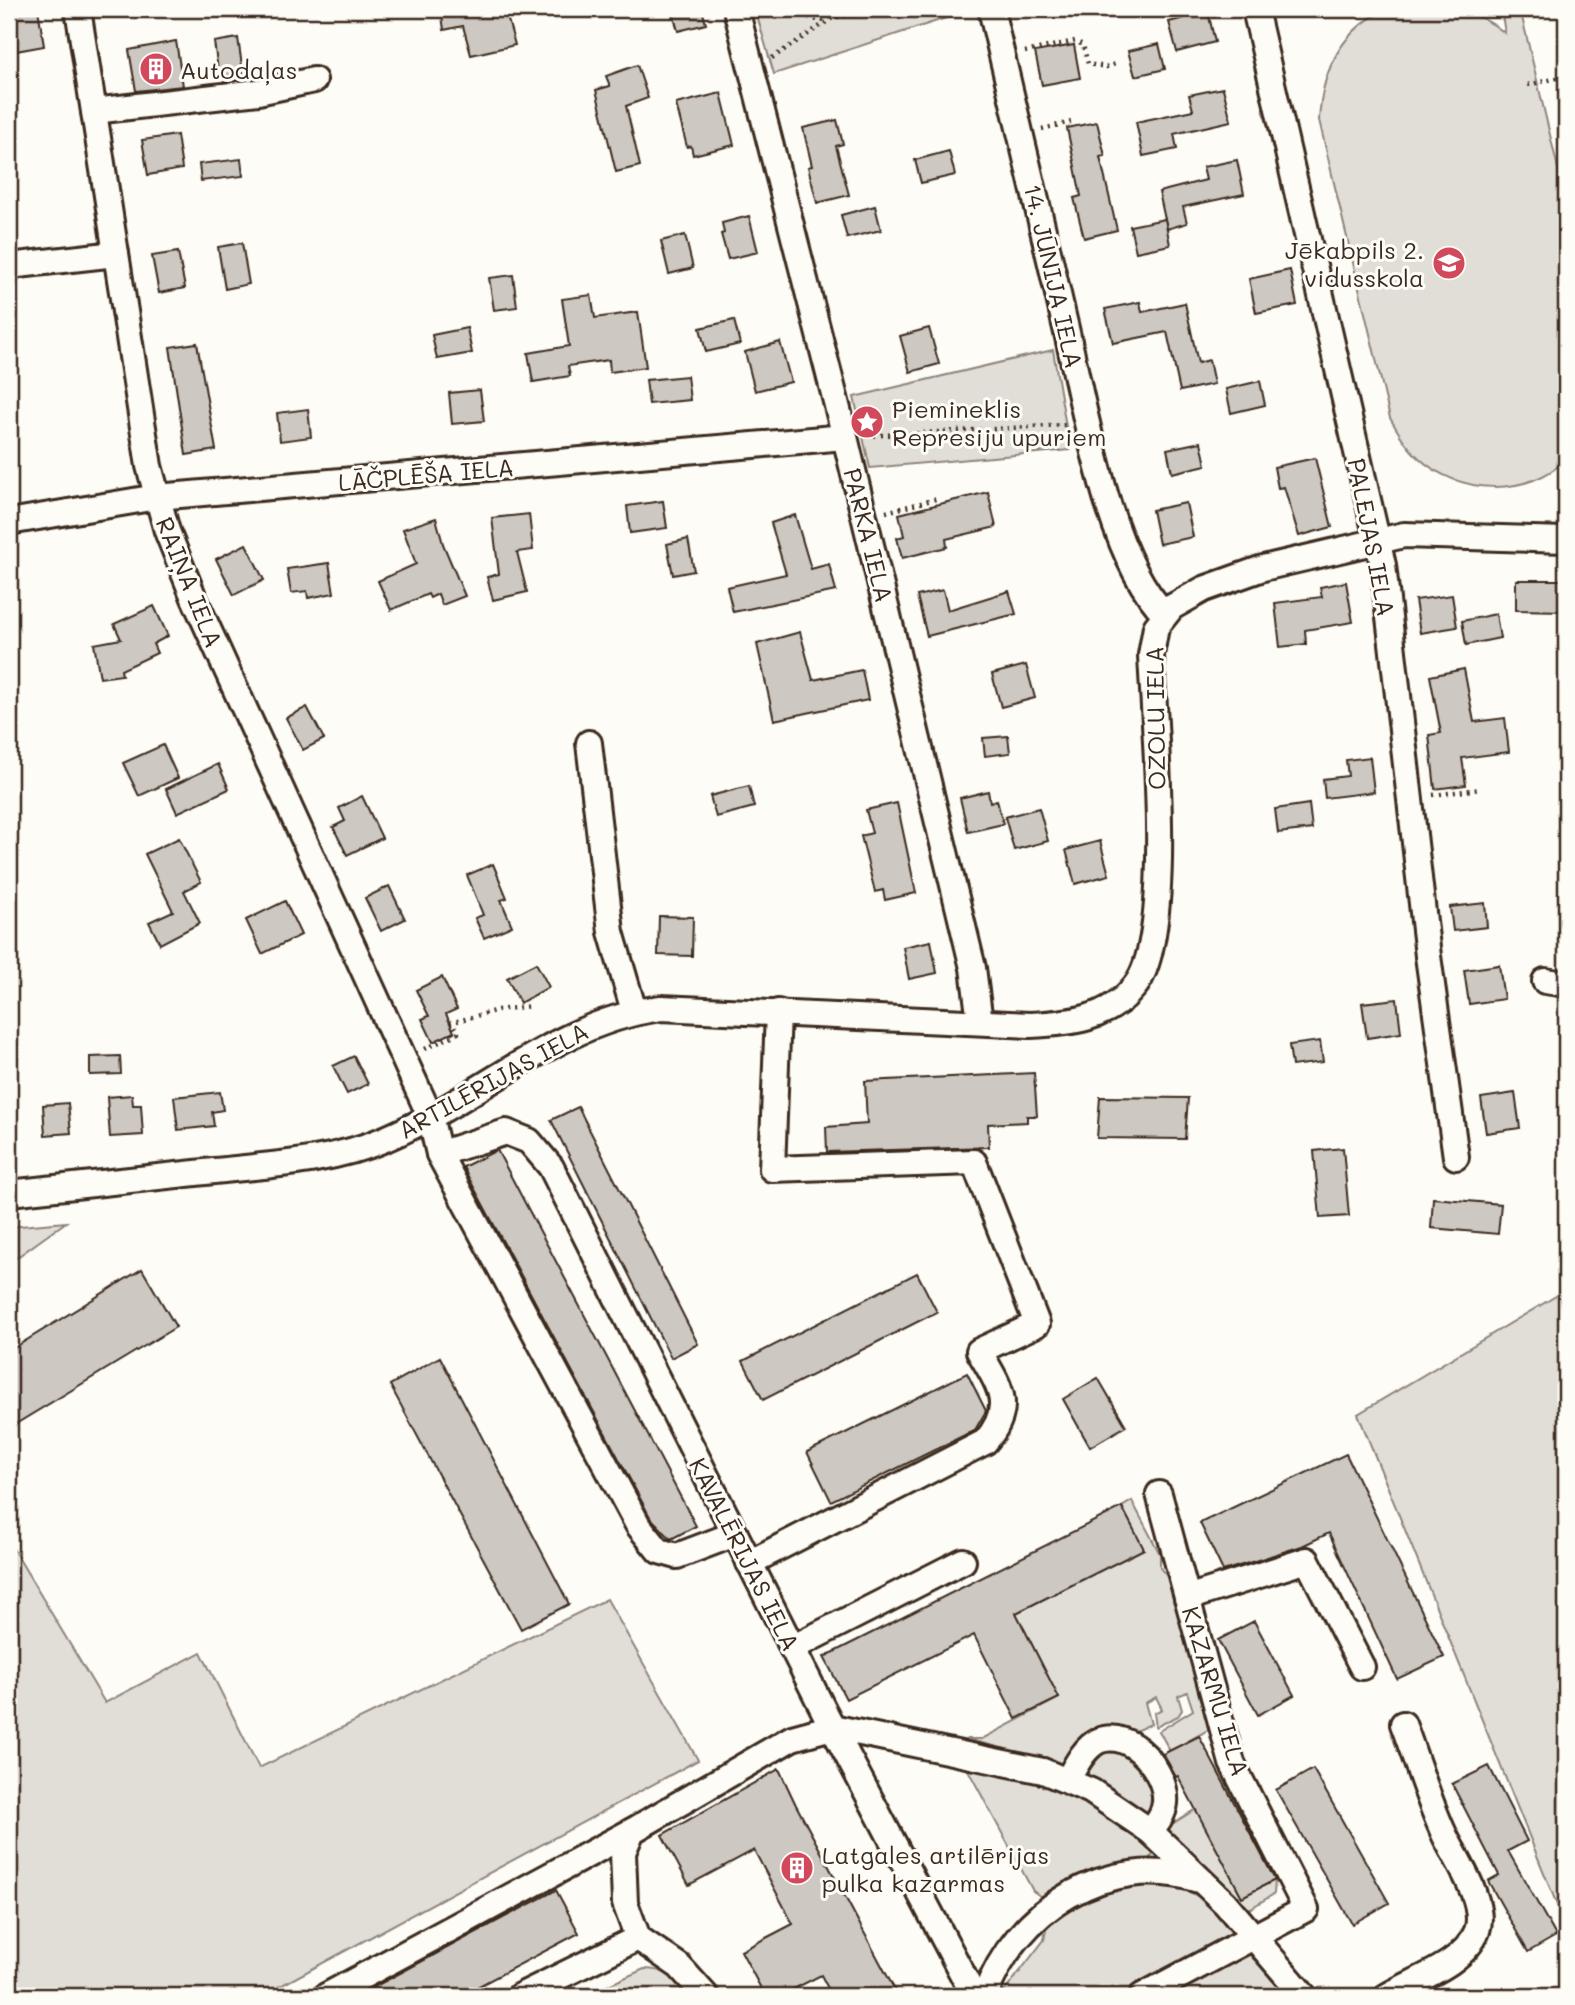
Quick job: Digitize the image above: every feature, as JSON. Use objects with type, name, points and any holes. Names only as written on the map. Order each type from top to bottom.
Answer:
[{"type":"street","name":"RAIŅA IELA","points":[[78,9],[157,498],[194,598],[430,1116]]},
{"type":"street","name":"PARKA IELA","points":[[736,9],[845,437],[973,968],[981,1022]]},
{"type":"street","name":"14. JŪNIJA IELA","points":[[990,9],[1102,481],[1124,548],[1141,586],[1165,614]]},
{"type":"street","name":"PALEJAS IELA","points":[[1255,9],[1383,565],[1428,956],[1456,1157]]},
{"type":"street","points":[[93,111],[258,92],[314,80]]},
{"type":"street","points":[[9,266],[116,254]]},
{"type":"street","name":"LĀČPLĒŠA IELA","points":[[9,522],[157,498],[845,437]]},
{"type":"street","name":"OZOLU IELA","points":[[981,1022],[1030,1025],[1070,1023],[1094,1017],[1124,998],[1145,971],[1151,955],[1158,908],[1151,655],[1156,627],[1165,614],[1185,598],[1204,589],[1263,568],[1404,535],[1566,540]]},
{"type":"street","points":[[589,743],[611,932],[634,1011]]},
{"type":"street","name":"ARTILĒRIJAS IELA","points":[[9,1193],[294,1163],[358,1149],[387,1139],[430,1116],[544,1048],[583,1028],[634,1011],[660,1008],[981,1022]]},
{"type":"street","points":[[749,1563],[985,1442],[1000,1425],[1002,1392],[979,1351],[1037,1324],[974,1162],[772,1169],[778,1012]]},
{"type":"street","points":[[430,1116],[439,1154],[638,1525],[659,1551],[677,1556],[735,1534]]},
{"type":"street","name":"KAVALĒRIJAS IELA","points":[[439,1154],[506,1132],[529,1141],[551,1167],[832,1727],[974,1996]]},
{"type":"street","name":"KAZARMU IELA","points":[[1159,1494],[1232,1763],[1306,1909],[1254,1936]]},
{"type":"street","points":[[1187,1598],[1307,1560],[1362,1667]]},
{"type":"street","points":[[792,1648],[963,1561]]},
{"type":"street","points":[[1387,1996],[1460,1953],[1477,1931],[1479,1919],[1465,1869],[1445,1837],[1403,1724]]},
{"type":"street","points":[[326,1996],[632,1831],[792,1738],[832,1727],[1043,1771],[1068,1779],[1122,1810],[1150,1831],[1225,1903],[1304,1996]]},
{"type":"street","points":[[1068,1779],[1085,1753],[1098,1741],[1116,1740],[1134,1746],[1148,1762],[1164,1791],[1161,1816],[1150,1831]]},
{"type":"street","points":[[632,1831],[623,1852],[625,1903],[638,1938],[679,1966],[706,1996]]},
{"type":"street","points":[[985,1996],[1014,1942],[1044,1911],[1068,1894],[1108,1879],[1136,1873],[1159,1871],[1199,1880]]},
{"type":"street","points":[[1142,1996],[1254,1936]]},
{"type":"street","points":[[520,1996],[638,1938]]},
{"type":"path","points":[[797,9],[812,19],[825,21],[905,9]]},
{"type":"path","points":[[752,69],[792,46],[825,21]]},
{"type":"path","points":[[1002,57],[1075,41],[1083,45],[1088,64],[1105,67],[1118,63]]},
{"type":"path","points":[[1528,85],[1566,76]]},
{"type":"path","points":[[845,437],[1089,423]]},
{"type":"path","points":[[864,517],[936,499]]},
{"type":"path","points":[[1410,795],[1480,789]]},
{"type":"path","points":[[404,1059],[458,1033],[451,1023],[498,1010],[532,1006]]},
{"type":"shaded area","name":"Jēkabpils 2. vidusskola","points":[[1436,8],[1463,11],[1490,22],[1505,33],[1501,9],[1520,9],[1566,202],[1566,459],[1550,472],[1513,486],[1472,485],[1434,470],[1406,444],[1390,418],[1319,120],[1324,85],[1336,54],[1357,28],[1387,9]]},
{"type":"shaded area","points":[[755,9],[974,9],[774,74]]},
{"type":"shaded area","points":[[1053,350],[1070,450],[870,468],[854,397]]},
{"type":"shaded area","points":[[66,1222],[9,1263],[9,1227]]},
{"type":"shaded area","points":[[1566,1290],[1566,1927],[1358,1414]]},
{"type":"shaded area","points":[[1132,1501],[1160,1554],[1160,1568],[1185,1598],[1212,1725],[1210,1729],[1170,1751],[1159,1731],[1193,1710],[1187,1692],[1178,1696],[1182,1710],[1178,1716],[1156,1727],[1154,1713],[1162,1709],[1156,1697],[1145,1703],[1151,1724],[1057,1766],[1026,1754],[966,1739],[982,1739],[1059,1698],[1016,1613],[1143,1549],[1122,1507]]},
{"type":"shaded area","points":[[9,1542],[105,1703],[201,1652],[259,1768],[607,1599],[698,1760],[262,1996],[9,1996]]},
{"type":"shaded area","points":[[1110,1746],[1137,1767],[1149,1785],[1150,1806],[1144,1817],[1086,1776],[1086,1760]]},
{"type":"shaded area","points":[[967,1768],[1056,1787],[1112,1811],[1153,1850],[1153,1855],[1147,1860],[1106,1867],[1079,1876],[1043,1898],[1033,1891]]},
{"type":"shaded area","points":[[1196,1809],[1242,1897],[1275,1880],[1274,1894],[1246,1911],[1166,1835],[1169,1826]]},
{"type":"shaded area","points":[[1161,1883],[1203,1900],[1236,1932],[1235,1937],[1134,1996],[1001,1996],[1044,1940],[1048,1920],[1102,1893],[1129,1886]]},
{"type":"shaded area","points":[[1248,1953],[1288,1996],[1153,1996]]},
{"type":"shaded area","points":[[644,1969],[673,1976],[696,1996],[562,1996],[602,1988]]},
{"type":"building","points":[[9,9],[38,9],[44,46],[16,51]]},
{"type":"building","points":[[441,9],[505,9],[515,45],[471,55],[463,26],[444,30]]},
{"type":"building","points":[[672,9],[702,9],[706,24],[678,31]]},
{"type":"building","points":[[1208,12],[1215,42],[1177,52],[1169,22]]},
{"type":"building","points":[[238,38],[243,73],[219,77],[214,42]]},
{"type":"building","name":"Autodaļas","points":[[176,41],[183,86],[136,91],[129,50]]},
{"type":"building","points":[[1159,44],[1165,69],[1135,76],[1128,51]]},
{"type":"building","points":[[1074,45],[1080,78],[1042,85],[1035,52]]},
{"type":"building","points":[[637,65],[648,98],[626,106],[640,166],[616,172],[596,90],[610,86],[606,76]]},
{"type":"building","points":[[1223,88],[1231,121],[1174,134],[1177,149],[1143,156],[1136,122],[1193,110],[1189,95]]},
{"type":"building","points":[[721,93],[734,145],[693,155],[691,146],[687,147],[676,104]]},
{"type":"building","points":[[837,120],[843,144],[836,146],[849,195],[817,203],[808,167],[812,166],[803,128]]},
{"type":"building","points":[[1097,122],[1105,156],[1100,157],[1117,230],[1084,238],[1074,198],[1081,196],[1067,128]]},
{"type":"building","points":[[177,135],[182,169],[148,175],[142,140]]},
{"type":"building","points":[[949,151],[955,175],[921,183],[915,160]]},
{"type":"building","points":[[241,159],[243,176],[201,181],[199,164]]},
{"type":"building","points":[[1237,160],[1244,194],[1183,207],[1187,223],[1167,229],[1159,192],[1206,180],[1203,167]]},
{"type":"building","points":[[875,206],[881,230],[847,238],[841,215]]},
{"type":"building","points":[[749,216],[758,252],[728,259],[721,234],[724,233],[722,223]]},
{"type":"building","points":[[1165,219],[1170,245],[1136,252],[1130,226]]},
{"type":"building","points":[[685,235],[693,268],[669,274],[661,241]]},
{"type":"building","points":[[242,243],[249,284],[225,289],[218,247]]},
{"type":"building","points":[[178,252],[185,288],[159,293],[152,256]]},
{"type":"building","points":[[1290,270],[1297,305],[1256,313],[1249,279]]},
{"type":"building","points":[[513,275],[517,307],[494,310],[489,278]]},
{"type":"building","points":[[591,295],[595,318],[638,312],[646,367],[610,372],[609,360],[568,366],[570,376],[533,382],[528,353],[569,346],[562,299]]},
{"type":"building","points":[[1140,302],[1142,312],[1185,303],[1198,363],[1209,360],[1214,384],[1180,391],[1167,332],[1113,343],[1105,309]]},
{"type":"building","points":[[734,320],[740,344],[706,352],[700,328]]},
{"type":"building","points":[[467,328],[472,353],[437,359],[432,335]]},
{"type":"building","points":[[929,328],[939,364],[910,372],[900,336]]},
{"type":"building","points":[[780,342],[791,382],[755,391],[745,352]]},
{"type":"building","points":[[197,343],[216,450],[186,455],[170,347]]},
{"type":"building","points":[[687,376],[690,400],[649,404],[646,380]]},
{"type":"building","points":[[1260,381],[1265,405],[1231,413],[1226,389]]},
{"type":"building","points":[[480,390],[484,421],[452,424],[449,393]]},
{"type":"building","points":[[308,409],[311,437],[280,441],[277,413]]},
{"type":"building","points":[[1201,442],[1206,465],[1172,473],[1167,449]]},
{"type":"building","points":[[1315,458],[1332,527],[1299,536],[1284,487],[1278,488],[1274,467]]},
{"type":"building","points":[[988,492],[996,527],[946,539],[947,547],[902,558],[897,538],[904,536],[899,514]]},
{"type":"building","points":[[663,501],[667,528],[630,533],[627,506]]},
{"type":"building","points":[[1186,503],[1193,537],[1159,544],[1152,510]]},
{"type":"building","points":[[529,514],[533,550],[517,552],[527,592],[493,600],[487,577],[499,574],[492,518]]},
{"type":"building","points":[[795,515],[811,569],[829,564],[836,591],[733,612],[727,587],[786,574],[771,523]]},
{"type":"building","points":[[436,518],[443,544],[465,596],[442,605],[438,594],[430,598],[428,594],[391,610],[378,581],[416,564],[403,529]]},
{"type":"building","points":[[688,539],[694,571],[673,575],[667,544]]},
{"type":"building","points":[[246,544],[264,580],[234,595],[216,559]]},
{"type":"building","points":[[329,563],[334,593],[308,598],[307,591],[291,593],[287,569]]},
{"type":"building","points":[[1516,580],[1565,580],[1565,611],[1516,610]]},
{"type":"building","points":[[1346,582],[1353,622],[1305,630],[1306,644],[1280,647],[1275,603],[1322,597],[1320,587]]},
{"type":"building","points":[[943,590],[948,610],[1009,591],[1016,614],[927,636],[917,596]]},
{"type":"building","points":[[1452,595],[1457,627],[1420,633],[1415,600]]},
{"type":"building","points":[[154,606],[168,636],[153,644],[157,653],[121,670],[122,675],[100,678],[94,644],[121,639],[114,624]]},
{"type":"building","points":[[1496,614],[1500,638],[1466,645],[1462,621]]},
{"type":"building","points":[[800,632],[813,680],[862,670],[868,700],[774,720],[757,644]]},
{"type":"building","points":[[1026,665],[1035,698],[1001,707],[992,674]]},
{"type":"building","points":[[1464,669],[1474,722],[1505,718],[1509,752],[1462,758],[1466,785],[1435,789],[1429,735],[1441,733],[1430,676]]},
{"type":"building","points":[[307,707],[324,739],[303,750],[286,718]]},
{"type":"building","points":[[1008,736],[1010,753],[985,756],[983,738]]},
{"type":"building","points":[[163,745],[178,778],[139,796],[123,763]]},
{"type":"building","points":[[1370,757],[1374,792],[1325,798],[1323,779],[1348,776],[1346,760]]},
{"type":"building","points":[[218,764],[229,789],[177,813],[166,789]]},
{"type":"building","points":[[749,786],[754,807],[716,817],[710,796]]},
{"type":"building","points":[[988,791],[990,802],[997,800],[1003,824],[968,832],[960,798]]},
{"type":"building","points":[[362,796],[382,838],[347,855],[333,827],[345,821],[339,808]]},
{"type":"building","points":[[897,803],[916,893],[885,900],[883,890],[875,892],[861,836],[872,833],[866,810]]},
{"type":"building","points":[[1309,804],[1312,829],[1278,833],[1275,809]]},
{"type":"building","points":[[1039,808],[1048,841],[1014,850],[1005,817]]},
{"type":"building","points":[[179,838],[201,882],[184,891],[200,923],[160,944],[149,922],[173,911],[145,854]]},
{"type":"building","points":[[1100,841],[1109,875],[1075,884],[1066,850]]},
{"type":"building","points":[[493,864],[507,898],[501,900],[512,926],[484,938],[475,918],[483,915],[467,875]]},
{"type":"building","points":[[389,886],[405,919],[381,931],[365,898]]},
{"type":"building","points":[[285,901],[301,935],[262,954],[246,920]]},
{"type":"building","points":[[1485,903],[1487,927],[1453,931],[1450,907]]},
{"type":"building","points":[[659,916],[693,917],[692,956],[658,955]]},
{"type":"building","points":[[931,941],[937,973],[909,979],[903,947]]},
{"type":"building","points":[[536,963],[549,987],[520,1003],[507,978]]},
{"type":"building","points":[[1499,965],[1504,999],[1469,1004],[1464,970]]},
{"type":"building","points":[[442,977],[457,1009],[446,1014],[454,1032],[433,1042],[422,1019],[429,1016],[416,990]]},
{"type":"building","points":[[1397,999],[1401,1033],[1367,1038],[1362,1003]]},
{"type":"building","points":[[1320,1041],[1323,1062],[1292,1066],[1289,1045]]},
{"type":"building","points":[[120,1056],[121,1074],[90,1075],[90,1057]]},
{"type":"building","points":[[354,1056],[368,1084],[347,1094],[333,1066]]},
{"type":"building","points":[[1034,1073],[1037,1116],[1027,1116],[1027,1122],[988,1124],[989,1147],[827,1152],[826,1127],[867,1124],[865,1081]]},
{"type":"building","points":[[220,1092],[223,1110],[212,1112],[214,1126],[178,1130],[174,1097]]},
{"type":"building","points":[[1515,1093],[1520,1128],[1486,1133],[1481,1098]]},
{"type":"building","points":[[132,1095],[133,1105],[141,1105],[143,1135],[110,1137],[107,1097]]},
{"type":"building","points":[[1100,1097],[1188,1098],[1185,1139],[1097,1138]]},
{"type":"building","points":[[68,1103],[71,1133],[45,1135],[43,1105]]},
{"type":"building","points":[[578,1107],[698,1344],[671,1358],[551,1120]]},
{"type":"building","points":[[1343,1148],[1349,1216],[1320,1218],[1314,1151]]},
{"type":"building","points":[[497,1150],[696,1526],[671,1539],[650,1517],[463,1167]]},
{"type":"building","points":[[1433,1198],[1501,1204],[1498,1234],[1431,1228]]},
{"type":"building","points":[[142,1269],[176,1327],[9,1428],[9,1351]]},
{"type":"building","points":[[917,1273],[937,1312],[763,1400],[743,1361]]},
{"type":"building","points":[[440,1357],[569,1604],[521,1629],[390,1385]]},
{"type":"building","points":[[967,1373],[986,1411],[975,1430],[831,1501],[807,1452]]},
{"type":"building","points":[[1098,1378],[1126,1426],[1090,1447],[1063,1399]]},
{"type":"building","points":[[1346,1454],[1444,1657],[1397,1679],[1329,1533],[1302,1546],[1223,1571],[1200,1523]]},
{"type":"building","points":[[1122,1507],[1144,1549],[1016,1613],[1059,1698],[1016,1719],[974,1635],[846,1699],[824,1657]]},
{"type":"building","points":[[1254,1621],[1294,1695],[1258,1715],[1218,1640]]},
{"type":"building","points":[[1199,1736],[1275,1880],[1242,1897],[1178,1776],[1176,1777],[1163,1754]]},
{"type":"building","points":[[1489,1766],[1527,1841],[1508,1851],[1556,1936],[1528,1952],[1488,1881],[1499,1875],[1452,1784]]},
{"type":"building","name":"Latgales artilērijas pulka kazarmas","points":[[779,1769],[898,1996],[832,1996],[821,1975],[780,1996],[765,1996],[741,1951],[793,1924],[754,1850],[689,1885],[662,1835]]},
{"type":"building","points":[[1313,1769],[1389,1903],[1352,1924],[1276,1790]]},
{"type":"building","points":[[556,1890],[579,1933],[460,1996],[357,1996]]},
{"type":"place","name":"Autodaļas","points":[[156,69]]},
{"type":"place","name":"Jēkabpils 2. vidusskola","points":[[1449,263]]},
{"type":"place","name":"Piemineklis Represiju upuriem","points":[[867,422]]},
{"type":"place","name":"Latgales artilērijas pulka kazarmas","points":[[797,1868]]}]
